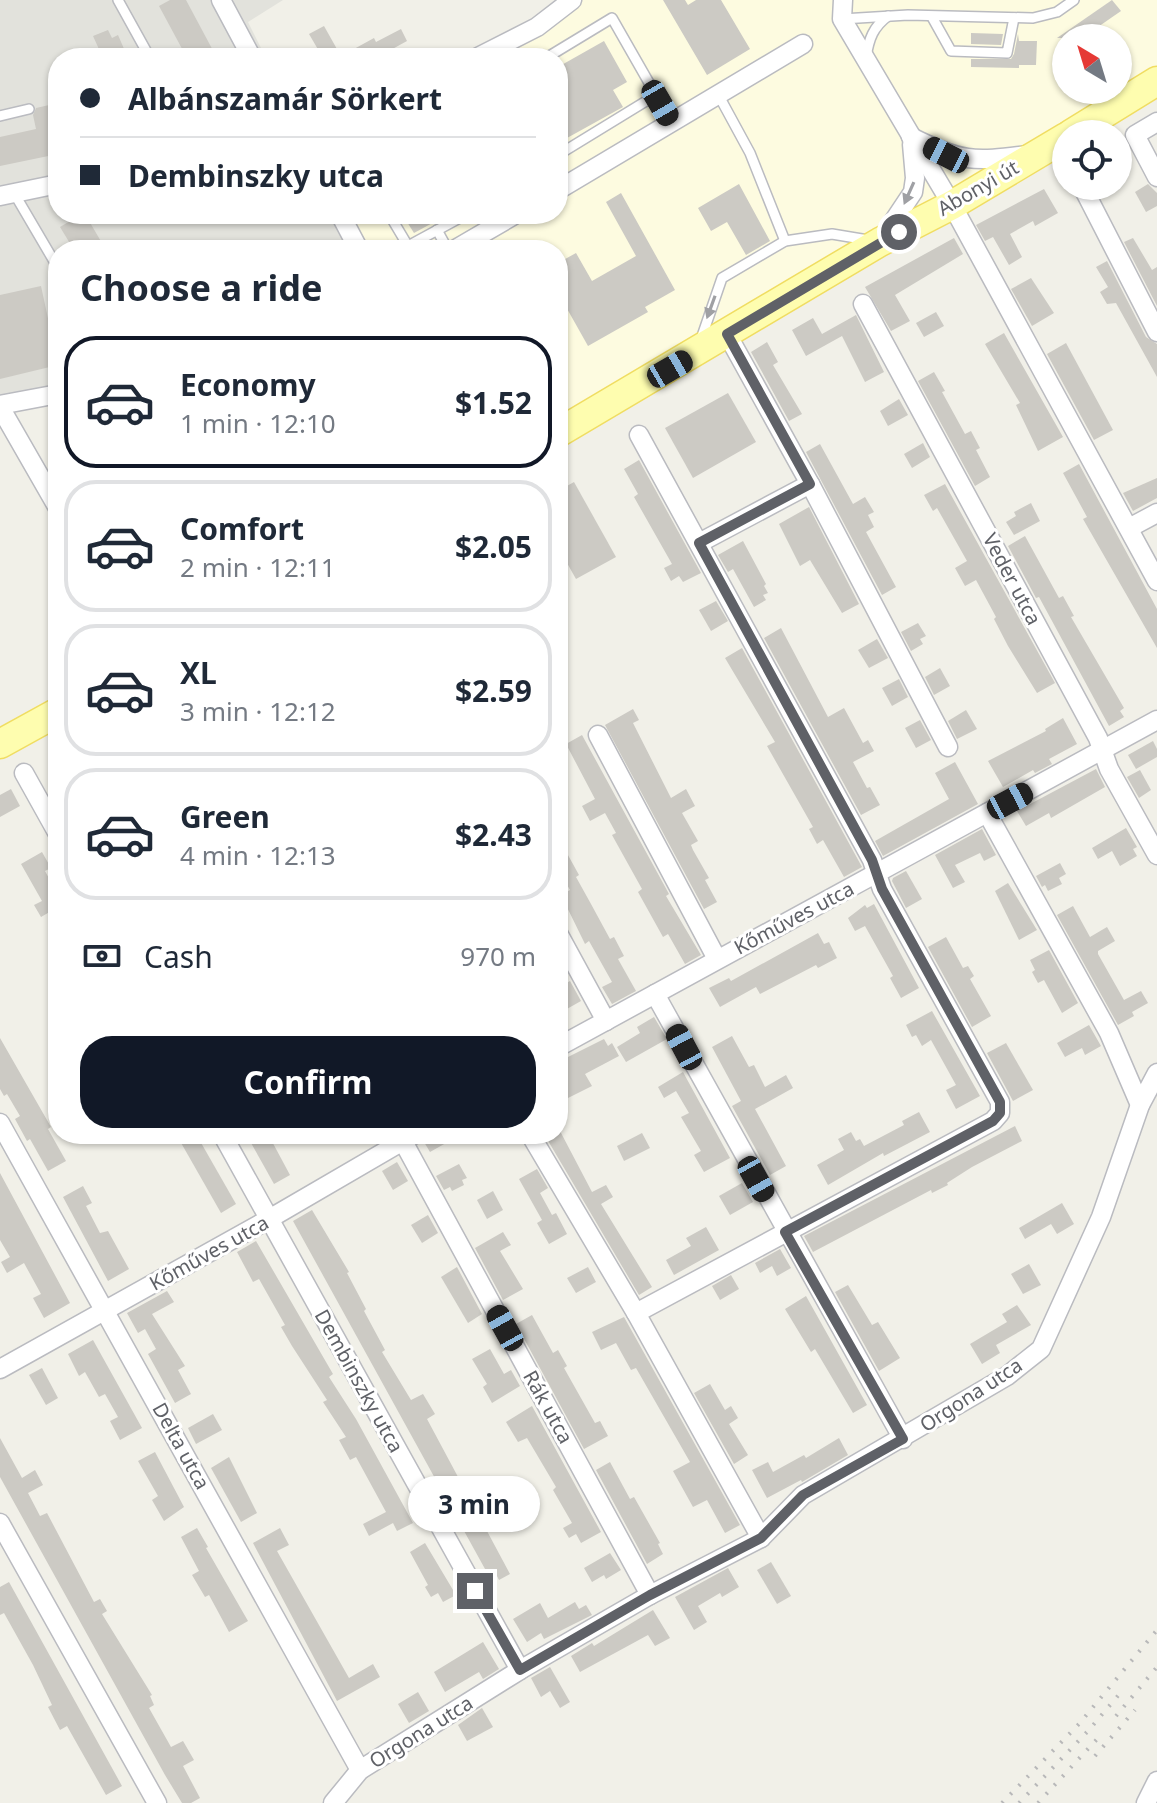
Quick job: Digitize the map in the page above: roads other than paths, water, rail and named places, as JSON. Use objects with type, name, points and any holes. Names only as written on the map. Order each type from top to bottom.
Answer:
[{"type":"main road","name":"Abonyi út","points":[[1093,120],[1157,81]]},
{"type":"main road","name":"Abonyi út","points":[[568,427],[880,242],[952,205],[1052,145]]},
{"type":"main road","points":[[0,744],[48,718]]},
{"type":"street","points":[[221,0],[247,48]]},
{"type":"street","points":[[496,48],[537,27],[572,0]]},
{"type":"street","points":[[842,9],[866,59],[952,205],[1157,581]]},
{"type":"street","points":[[568,184],[803,44]]},
{"type":"street","points":[[1157,122],[1135,135],[1157,177]]},
{"type":"street","points":[[911,137],[946,155],[963,159],[988,160],[1038,153]]},
{"type":"street","points":[[880,242],[913,192],[915,178],[911,137]]},
{"type":"street","points":[[7,194],[48,186]]},
{"type":"street","points":[[1089,200],[1157,332]]},
{"type":"street","points":[[468,240],[496,224]]},
{"type":"street","name":"Veder utca","points":[[863,304],[1098,738],[1102,752],[1157,855]]},
{"type":"street","points":[[727,334],[810,484],[948,747]]},
{"type":"street","points":[[48,396],[0,406],[48,490]]},
{"type":"street","points":[[636,1313],[993,1121],[1000,1113],[1000,1102],[882,889],[865,846],[639,435]]},
{"type":"street","points":[[699,543],[810,484]]},
{"type":"street","points":[[1129,528],[1157,513]]},
{"type":"street","name":"Kőműves utca","points":[[568,1042],[1157,720]]},
{"type":"street","points":[[598,735],[717,959]]},
{"type":"street","points":[[24,773],[48,816]]},
{"type":"street","points":[[987,813],[1109,1033],[1140,1105]]},
{"type":"street","points":[[568,951],[606,1021]]},
{"type":"street","points":[[655,994],[903,1439]]},
{"type":"street","name":"Orgona utca","points":[[333,1803],[360,1770],[520,1670],[650,1595],[761,1538],[803,1495],[1007,1376],[1041,1349],[1101,1217],[1140,1105],[1157,1073]]},
{"type":"street","name":"Delta utca","points":[[0,1123],[360,1770]]},
{"type":"street","name":"Dembinszky utca","points":[[228,1144],[520,1670]]},
{"type":"street","name":"Kőműves utca","points":[[0,1369],[269,1219],[393,1144]]},
{"type":"street","name":"Rák utca","points":[[410,1144],[650,1595]]},
{"type":"street","points":[[536,1144],[636,1313],[761,1538]]},
{"type":"street","points":[[0,1523],[157,1803]]},
{"type":"street","points":[[1146,1803],[1157,1781]]},
{"type":"lane","points":[[118,0],[145,48]]},
{"type":"lane","points":[[842,9],[888,16],[1033,18],[1057,12],[1074,0]]},
{"type":"lane","points":[[866,59],[869,40],[878,23],[888,16]]},
{"type":"lane","points":[[932,17],[951,51],[1007,53],[1014,18]]},
{"type":"lane","points":[[562,48],[612,18],[672,123]]},
{"type":"lane","points":[[568,149],[656,95]]},
{"type":"lane","points":[[719,96],[750,153],[785,241]]},
{"type":"lane","points":[[0,116],[29,109]]},
{"type":"lane","points":[[7,194],[48,253]]},
{"type":"lane","points":[[419,240],[448,224]]},
{"type":"lane","points":[[437,230],[444,240]]},
{"type":"lane","points":[[697,353],[722,278],[785,241],[832,234],[880,242]]},
{"type":"railway","points":[[1002,1803],[1079,1724],[1157,1630]]},
{"type":"railway","points":[[1116,1716],[1157,1667]]},
{"type":"railway","points":[[1019,1803],[1122,1691]]},
{"type":"railway","points":[[1095,1756],[1135,1710]]},
{"type":"railway","points":[[1038,1803],[1098,1738]]}]
